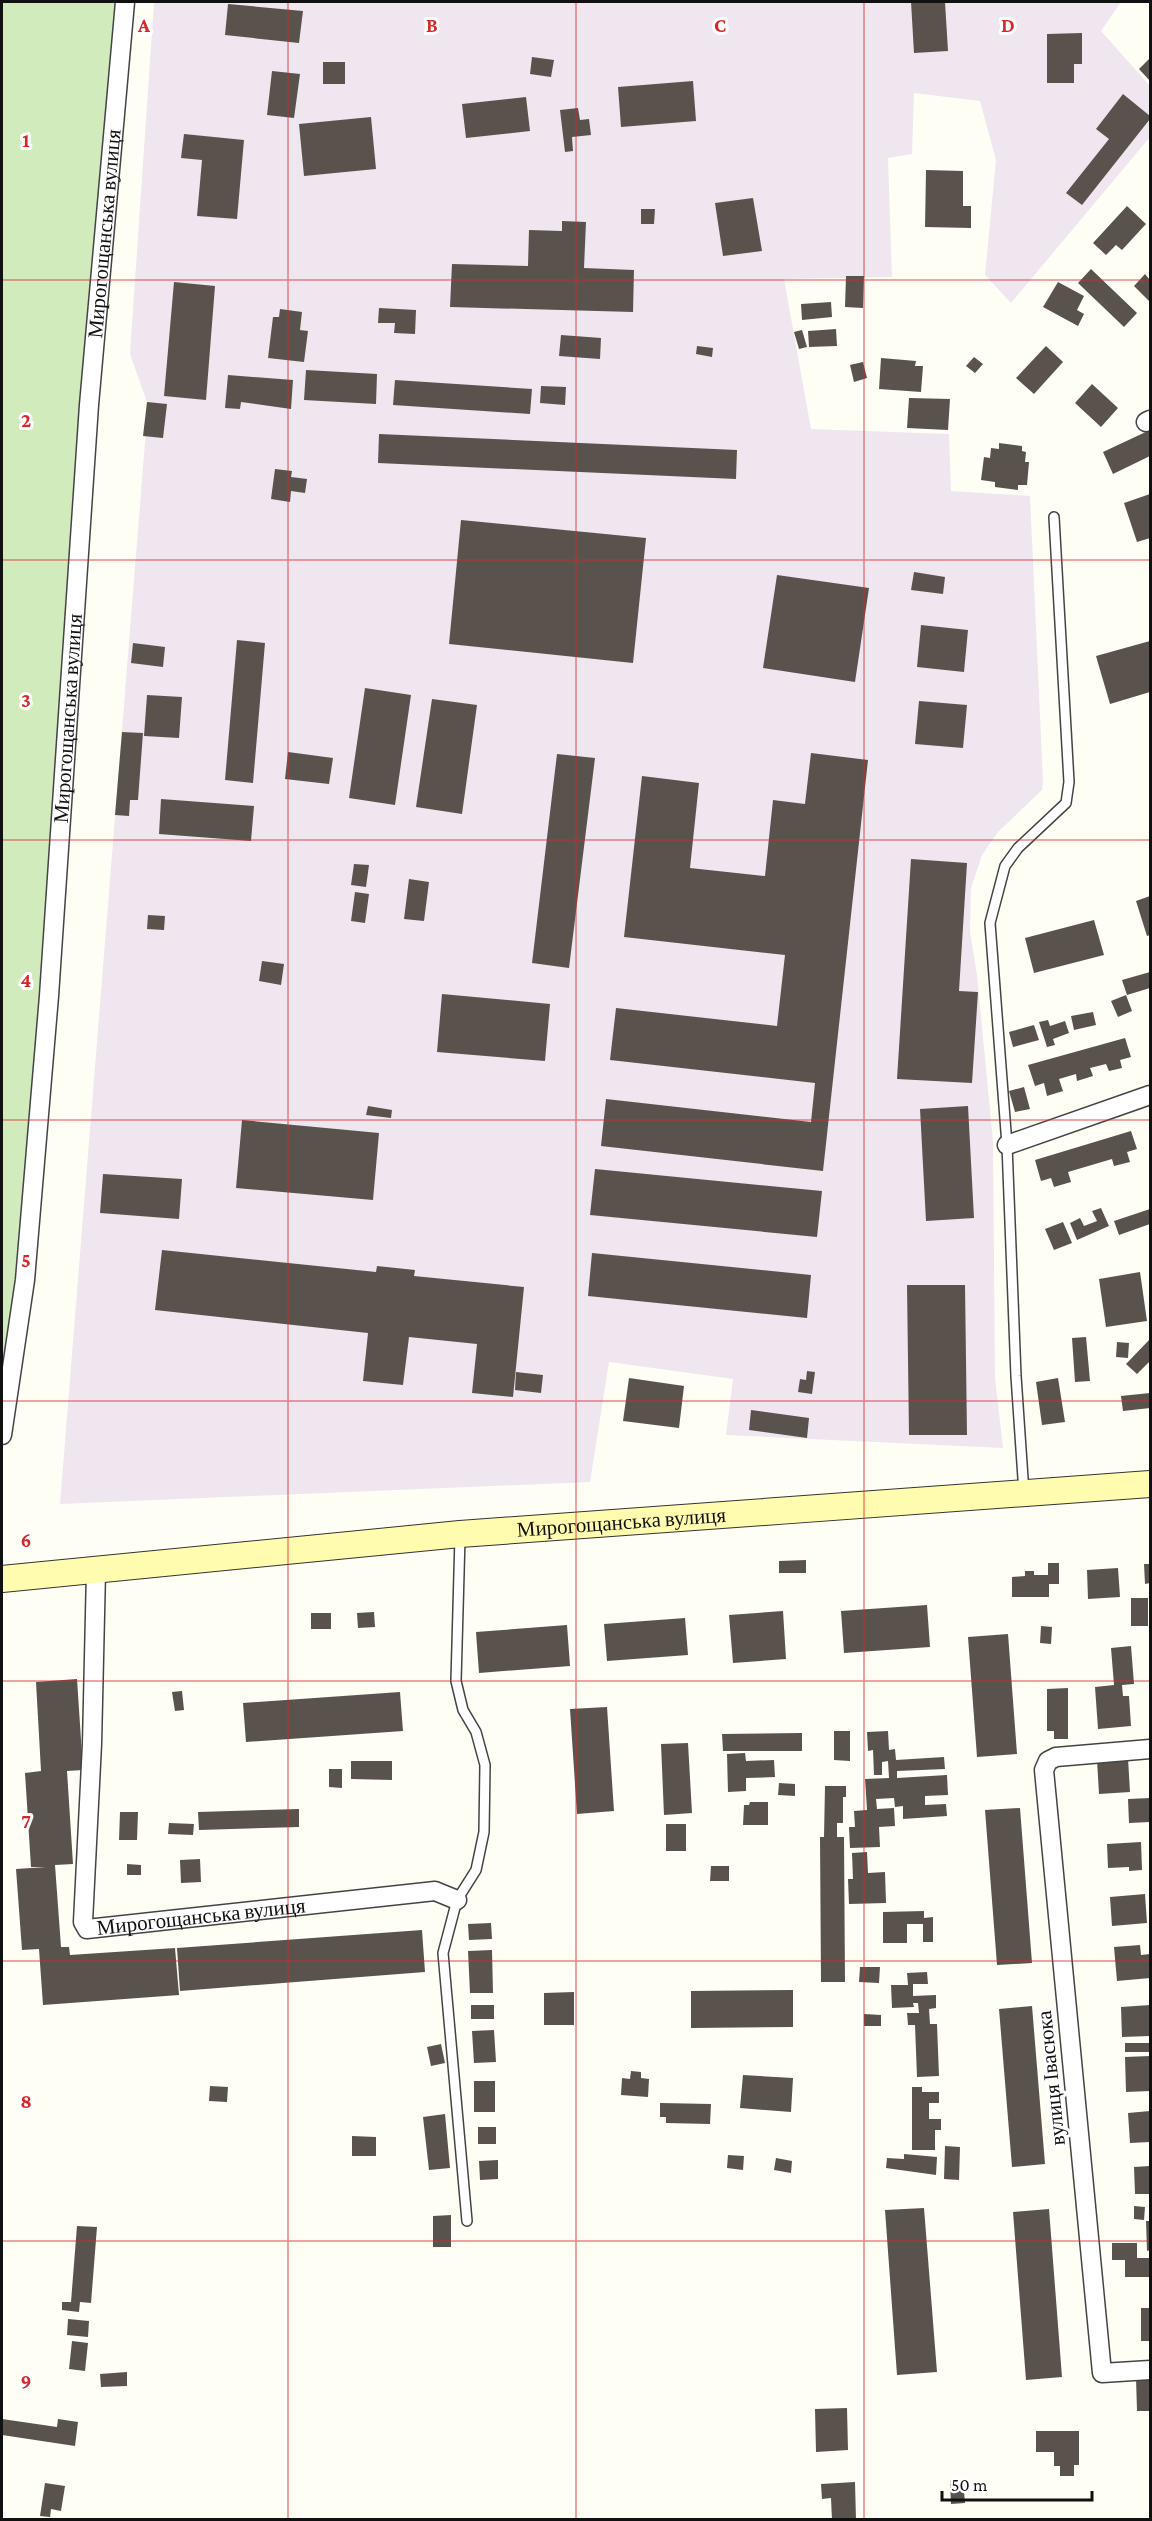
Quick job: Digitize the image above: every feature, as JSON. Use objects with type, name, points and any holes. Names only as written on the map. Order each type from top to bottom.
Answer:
[{"type":"main road","name":"Мирогощанська вулиця","points":[[2,1580],[460,1534],[1025,1495],[1150,1484]]},
{"type":"street","name":"Мирогощанська вулиця","points":[[2,1435],[27,1256],[49,996],[89,405],[125,2]]},
{"type":"street","points":[[1007,1145],[1150,1095]]},
{"type":"street","name":"Мирогощанська вулиця","points":[[96,1571],[92,1744],[83,1922],[87,1929],[435,1891],[457,1900]]},
{"type":"street","name":"вулиця Івасюка","points":[[1150,1749],[1056,1757],[1048,1761],[1044,1770],[1102,2371],[1105,2374],[1150,2370]]},
{"type":"lane","points":[[1025,1495],[1016,1376],[1007,1145],[990,923],[1005,866],[1018,848],[1066,803],[1069,782],[1054,517]]},
{"type":"lane","points":[[460,1534],[456,1682],[463,1710],[476,1732],[485,1766],[484,1832],[476,1870],[457,1900],[443,1953],[466,2221]]},
{"type":"shaded area","points":[[154,2],[1121,2],[1101,31],[1150,86],[1150,137],[1011,303],[985,275],[996,160],[980,101],[914,93],[912,154],[888,158],[892,277],[784,279],[811,429],[949,434],[951,491],[1030,496],[1042,790],[998,832],[982,855],[971,888],[970,932],[977,975],[993,1141],[995,1378],[1003,1448],[726,1435],[733,1379],[609,1362],[590,1482],[60,1504],[148,405],[130,354]]},
{"type":"green space","points":[[2,2],[125,2],[49,996],[2,1435]]},
{"type":"building","points":[[911,2],[945,2],[948,51],[914,53]]},
{"type":"building","points":[[228,4],[303,11],[299,43],[225,35]]},
{"type":"building","points":[[1082,33],[1082,64],[1074,64],[1074,83],[1047,83],[1047,34]]},
{"type":"building","points":[[532,57],[554,60],[551,77],[530,74]]},
{"type":"building","points":[[1150,58],[1150,81],[1139,69]]},
{"type":"building","points":[[323,62],[345,62],[345,84],[323,84]]},
{"type":"building","points":[[272,71],[300,74],[294,118],[267,115]]},
{"type":"building","points":[[693,81],[696,121],[621,127],[618,87]]},
{"type":"building","points":[[1123,94],[1150,116],[1150,119],[1082,205],[1066,193],[1109,139],[1096,129]]},
{"type":"building","points":[[526,97],[530,131],[466,138],[462,104]]},
{"type":"building","points":[[578,108],[580,120],[589,119],[591,135],[572,137],[573,151],[565,152],[560,110]]},
{"type":"building","points":[[371,117],[376,169],[304,176],[299,124]]},
{"type":"building","points":[[184,134],[244,140],[237,219],[197,216],[202,160],[181,158]]},
{"type":"building","points":[[926,170],[963,171],[963,206],[971,206],[971,228],[925,227]]},
{"type":"building","points":[[753,198],[762,251],[723,256],[715,203]]},
{"type":"building","points":[[1127,206],[1146,224],[1122,250],[1116,245],[1106,255],[1093,243]]},
{"type":"building","points":[[641,209],[655,209],[654,224],[641,224]]},
{"type":"building","points":[[562,221],[586,222],[584,268],[634,270],[633,312],[450,307],[452,264],[528,266],[529,230],[562,231]]},
{"type":"building","points":[[1091,269],[1137,313],[1124,327],[1078,283]]},
{"type":"building","points":[[1145,274],[1150,280],[1150,302],[1134,286]]},
{"type":"building","points":[[846,276],[864,276],[863,308],[845,307]]},
{"type":"building","points":[[174,282],[215,286],[206,400],[164,396]]},
{"type":"building","points":[[1058,282],[1084,296],[1077,310],[1084,314],[1078,326],[1043,307]]},
{"type":"building","points":[[831,302],[832,317],[802,320],[801,304]]},
{"type":"building","points":[[379,308],[416,310],[415,334],[394,333],[395,323],[378,323]]},
{"type":"building","points":[[280,309],[302,312],[300,330],[308,331],[304,362],[268,358],[273,317],[279,317]]},
{"type":"building","points":[[836,329],[837,346],[809,347],[808,331]]},
{"type":"building","points":[[802,330],[807,347],[799,349],[794,332]]},
{"type":"building","points":[[561,335],[601,338],[600,359],[559,356]]},
{"type":"building","points":[[697,346],[713,348],[712,357],[696,354]]},
{"type":"building","points":[[1046,346],[1063,362],[1034,394],[1016,378]]},
{"type":"building","points":[[974,357],[983,364],[975,373],[966,366]]},
{"type":"building","points":[[881,358],[916,361],[915,366],[923,366],[921,392],[879,389]]},
{"type":"building","points":[[863,362],[867,378],[854,382],[850,365]]},
{"type":"building","points":[[306,370],[377,374],[376,404],[304,400]]},
{"type":"building","points":[[228,375],[293,380],[291,409],[241,402],[240,409],[225,408]]},
{"type":"building","points":[[395,380],[532,389],[530,414],[393,405]]},
{"type":"building","points":[[1092,384],[1118,408],[1101,427],[1075,403]]},
{"type":"building","points":[[541,386],[566,387],[565,405],[540,403]]},
{"type":"building","points":[[909,398],[950,399],[948,430],[907,428]]},
{"type":"building","points":[[147,402],[167,404],[163,438],[143,436]]},
{"type":"building","points":[[1150,430],[1150,456],[1113,474],[1103,452]]},
{"type":"building","points":[[379,434],[737,450],[736,479],[378,463]]},
{"type":"building","points":[[999,443],[1022,446],[1022,451],[1026,452],[1025,462],[1029,462],[1027,485],[1018,485],[1018,490],[995,487],[995,482],[981,480],[984,457],[990,458],[991,448],[999,449]]},
{"type":"building","points":[[275,469],[292,471],[291,477],[307,479],[305,493],[291,491],[290,502],[271,499]]},
{"type":"building","points":[[1150,494],[1150,538],[1137,542],[1124,503]]},
{"type":"building","points":[[461,520],[646,538],[633,663],[449,644]]},
{"type":"building","points":[[914,572],[945,577],[943,594],[911,590]]},
{"type":"building","points":[[777,575],[869,588],[855,682],[763,668]]},
{"type":"building","points":[[921,625],[968,630],[964,672],[917,667]]},
{"type":"building","points":[[237,640],[265,643],[253,783],[225,780]]},
{"type":"building","points":[[1150,641],[1150,692],[1110,704],[1096,656]]},
{"type":"building","points":[[133,643],[165,647],[163,667],[131,663]]},
{"type":"building","points":[[365,688],[411,695],[395,805],[349,798]]},
{"type":"building","points":[[147,695],[182,697],[179,738],[144,736]]},
{"type":"building","points":[[432,699],[477,705],[462,814],[416,807]]},
{"type":"building","points":[[919,701],[967,705],[963,748],[915,744]]},
{"type":"building","points":[[122,732],[143,733],[138,800],[130,800],[129,816],[115,815]]},
{"type":"building","points":[[288,752],[333,758],[329,784],[285,779]]},
{"type":"building","points":[[811,753],[868,760],[823,1171],[601,1146],[606,1099],[811,1122],[815,1083],[610,1060],[616,1008],[777,1026],[785,955],[624,937],[642,776],[699,783],[690,868],[765,876],[773,800],[805,804]]},
{"type":"building","points":[[557,754],[595,758],[569,968],[532,963]]},
{"type":"building","points":[[161,799],[254,806],[251,841],[159,834]]},
{"type":"building","points":[[911,859],[967,863],[959,991],[978,992],[972,1083],[897,1079]]},
{"type":"building","points":[[354,864],[369,865],[366,887],[351,885]]},
{"type":"building","points":[[409,879],[429,882],[424,921],[404,919]]},
{"type":"building","points":[[355,892],[369,894],[365,923],[351,921]]},
{"type":"building","points":[[1150,896],[1150,935],[1147,936],[1136,901]]},
{"type":"building","points":[[148,915],[165,916],[164,930],[147,929]]},
{"type":"building","points":[[1094,920],[1104,955],[1034,973],[1025,938]]},
{"type":"building","points":[[262,961],[284,964],[281,985],[259,981]]},
{"type":"building","points":[[1150,972],[1150,988],[1127,995],[1122,980]]},
{"type":"building","points":[[442,994],[550,1004],[545,1061],[437,1052]]},
{"type":"building","points":[[1126,995],[1132,1011],[1118,1017],[1111,1001]]},
{"type":"building","points":[[1093,1012],[1096,1025],[1074,1030],[1071,1016]]},
{"type":"building","points":[[1048,1020],[1050,1026],[1065,1021],[1069,1033],[1053,1039],[1055,1045],[1047,1047],[1039,1022]]},
{"type":"building","points":[[1034,1025],[1039,1040],[1013,1047],[1009,1032]]},
{"type":"building","points":[[1125,1038],[1131,1057],[1120,1060],[1122,1068],[1109,1071],[1106,1064],[1090,1068],[1093,1076],[1077,1081],[1076,1074],[1059,1079],[1063,1091],[1047,1096],[1044,1083],[1035,1086],[1028,1065]]},
{"type":"building","points":[[1024,1087],[1030,1109],[1015,1112],[1009,1091]]},
{"type":"building","points":[[368,1106],[392,1110],[391,1118],[366,1115]]},
{"type":"building","points":[[968,1106],[974,1218],[926,1221],[920,1109]]},
{"type":"building","points":[[242,1120],[379,1133],[373,1200],[236,1188]]},
{"type":"building","points":[[1131,1131],[1137,1149],[1127,1152],[1130,1162],[1114,1166],[1112,1159],[1068,1172],[1071,1182],[1054,1187],[1051,1178],[1041,1181],[1035,1160]]},
{"type":"building","points":[[595,1169],[822,1191],[817,1237],[590,1215]]},
{"type":"building","points":[[103,1174],[182,1179],[179,1219],[100,1213]]},
{"type":"building","points":[[1101,1208],[1109,1226],[1077,1240],[1070,1223],[1080,1218],[1084,1226],[1097,1221],[1092,1211]]},
{"type":"building","points":[[1150,1209],[1150,1224],[1119,1235],[1114,1221]]},
{"type":"building","points":[[1063,1222],[1072,1243],[1054,1250],[1045,1229]]},
{"type":"building","points":[[162,1250],[376,1272],[377,1266],[415,1270],[414,1276],[524,1287],[513,1397],[472,1393],[477,1344],[409,1337],[403,1385],[363,1381],[368,1333],[155,1310]]},
{"type":"building","points":[[592,1253],[811,1275],[807,1318],[588,1296]]},
{"type":"building","points":[[1140,1272],[1147,1321],[1106,1327],[1099,1279]]},
{"type":"building","points":[[907,1285],[965,1285],[967,1435],[909,1435]]},
{"type":"building","points":[[1086,1337],[1090,1381],[1075,1382],[1072,1338]]},
{"type":"building","points":[[1150,1339],[1150,1361],[1137,1374],[1126,1364]]},
{"type":"building","points":[[1117,1342],[1129,1343],[1128,1358],[1116,1357]]},
{"type":"building","points":[[807,1371],[815,1372],[812,1394],[798,1392],[800,1379],[806,1380]]},
{"type":"building","points":[[516,1372],[543,1375],[541,1393],[515,1390]]},
{"type":"building","points":[[629,1378],[684,1386],[679,1428],[623,1421]]},
{"type":"building","points":[[1058,1378],[1065,1422],[1042,1425],[1036,1382]]},
{"type":"building","points":[[1150,1393],[1150,1408],[1123,1411],[1121,1396]]},
{"type":"building","points":[[751,1410],[809,1418],[807,1438],[749,1430]]},
{"type":"building","points":[[806,1560],[806,1573],[779,1573],[779,1561]]},
{"type":"building","points":[[1048,1563],[1059,1563],[1059,1584],[1049,1584],[1049,1597],[1012,1597],[1012,1577],[1025,1576],[1025,1571],[1034,1571],[1034,1575],[1048,1575]]},
{"type":"building","points":[[1144,1564],[1150,1564],[1150,1583],[1145,1584]]},
{"type":"building","points":[[1118,1568],[1120,1597],[1088,1599],[1087,1570]]},
{"type":"building","points":[[1131,1598],[1148,1598],[1148,1626],[1131,1626]]},
{"type":"building","points":[[927,1605],[930,1647],[844,1653],[841,1611]]},
{"type":"building","points":[[783,1611],[786,1659],[733,1663],[729,1615]]},
{"type":"building","points":[[374,1612],[375,1627],[358,1628],[357,1613]]},
{"type":"building","points":[[311,1613],[331,1613],[331,1629],[311,1629]]},
{"type":"building","points":[[685,1618],[688,1655],[607,1661],[604,1624]]},
{"type":"building","points":[[567,1625],[570,1666],[479,1673],[476,1632]]},
{"type":"building","points":[[1041,1626],[1052,1627],[1051,1644],[1040,1643]]},
{"type":"building","points":[[1008,1634],[1017,1754],[977,1757],[968,1637]]},
{"type":"building","points":[[1131,1646],[1134,1684],[1122,1685],[1123,1696],[1129,1696],[1131,1726],[1098,1729],[1095,1687],[1114,1685],[1111,1648]]},
{"type":"building","points":[[77,1679],[83,1770],[67,1771],[73,1864],[55,1865],[61,1947],[69,1947],[70,1955],[175,1948],[179,1995],[43,2005],[39,1949],[22,1950],[16,1869],[46,1867],[31,1867],[25,1773],[41,1771],[36,1682]]},
{"type":"building","points":[[1068,1688],[1068,1739],[1054,1739],[1054,1731],[1047,1731],[1047,1689]]},
{"type":"building","points":[[182,1691],[184,1710],[175,1711],[172,1692]]},
{"type":"building","points":[[400,1692],[403,1731],[246,1742],[243,1703]]},
{"type":"building","points":[[607,1707],[614,1811],[577,1814],[570,1709]]},
{"type":"building","points":[[834,1731],[850,1731],[850,1761],[834,1760]]},
{"type":"building","points":[[888,1731],[889,1750],[895,1749],[896,1760],[944,1757],[945,1769],[897,1771],[897,1778],[947,1775],[948,1795],[925,1796],[925,1805],[946,1804],[947,1816],[903,1819],[903,1806],[895,1807],[894,1798],[876,1799],[877,1809],[894,1808],[895,1826],[879,1827],[880,1847],[850,1848],[849,1827],[855,1827],[854,1811],[867,1810],[865,1779],[889,1778],[888,1761],[882,1762],[882,1775],[874,1775],[873,1750],[868,1751],[867,1732]]},
{"type":"building","points":[[802,1733],[802,1751],[723,1751],[722,1734]]},
{"type":"building","points":[[688,1743],[692,1813],[664,1815],[661,1744]]},
{"type":"building","points":[[745,1753],[746,1761],[774,1760],[775,1777],[746,1778],[746,1791],[728,1792],[727,1754]]},
{"type":"building","points":[[1128,1758],[1130,1792],[1099,1794],[1097,1760]]},
{"type":"building","points":[[351,1761],[392,1761],[392,1780],[351,1779]]},
{"type":"building","points":[[329,1769],[342,1769],[342,1788],[329,1787]]},
{"type":"building","points":[[779,1783],[795,1784],[795,1796],[778,1795]]},
{"type":"building","points":[[825,1786],[846,1786],[846,1797],[843,1797],[843,1823],[837,1823],[837,1837],[844,1837],[845,1982],[821,1982],[820,1837],[824,1837]]},
{"type":"building","points":[[1150,1798],[1150,1822],[1129,1823],[1128,1799]]},
{"type":"building","points":[[750,1802],[768,1802],[768,1825],[743,1825],[744,1805],[749,1805]]},
{"type":"building","points":[[1020,1808],[1032,1963],[997,1965],[985,1810]]},
{"type":"building","points":[[299,1809],[299,1827],[199,1830],[198,1812]]},
{"type":"building","points":[[120,1812],[138,1812],[137,1840],[119,1840]]},
{"type":"building","points":[[169,1823],[194,1824],[193,1835],[168,1834]]},
{"type":"building","points":[[666,1824],[686,1824],[686,1851],[666,1851]]},
{"type":"building","points":[[1141,1842],[1142,1870],[1129,1871],[1129,1867],[1108,1868],[1107,1844]]},
{"type":"building","points":[[867,1852],[868,1873],[885,1872],[886,1903],[849,1904],[848,1879],[853,1879],[852,1853]]},
{"type":"building","points":[[200,1859],[201,1882],[181,1883],[180,1860]]},
{"type":"building","points":[[127,1864],[141,1865],[141,1875],[127,1875]]},
{"type":"building","points":[[711,1866],[729,1866],[729,1881],[710,1881]]},
{"type":"building","points":[[1145,1894],[1147,1923],[1112,1926],[1110,1897]]},
{"type":"building","points":[[924,1911],[924,1918],[933,1917],[933,1942],[923,1942],[923,1924],[907,1924],[907,1943],[883,1943],[883,1912]]},
{"type":"building","points":[[491,1923],[492,1939],[469,1940],[468,1924]]},
{"type":"building","points":[[422,1930],[425,1972],[180,1991],[177,1948]]},
{"type":"building","points":[[1140,1945],[1141,1955],[1150,1954],[1150,1978],[1117,1981],[1114,1947]]},
{"type":"building","points":[[492,1950],[493,1993],[470,1993],[468,1951]]},
{"type":"building","points":[[860,1967],[880,1967],[879,1983],[859,1982]]},
{"type":"building","points":[[927,1972],[928,1984],[913,1984],[913,1996],[936,1995],[936,2008],[929,2009],[930,2024],[937,2024],[939,2076],[917,2077],[915,2025],[908,2025],[907,2013],[919,2013],[918,2003],[913,2003],[914,2007],[892,2008],[891,1985],[908,1985],[907,1973]]},
{"type":"building","points":[[793,1990],[793,2027],[691,2028],[691,1991]]},
{"type":"building","points":[[574,1992],[574,2025],[544,2025],[544,1993]]},
{"type":"building","points":[[471,2005],[494,2005],[494,2019],[471,2019]]},
{"type":"building","points":[[1150,2005],[1150,2036],[1122,2037],[1121,2007]]},
{"type":"building","points":[[1032,2006],[1045,2164],[1012,2167],[999,2009]]},
{"type":"building","points":[[864,2014],[881,2015],[881,2026],[864,2026]]},
{"type":"building","points":[[494,2030],[496,2062],[474,2063],[472,2031]]},
{"type":"building","points":[[1125,2043],[1150,2043],[1150,2052],[1125,2052]]},
{"type":"building","points":[[441,2044],[445,2063],[431,2066],[427,2047]]},
{"type":"building","points":[[1150,2056],[1150,2091],[1126,2092],[1125,2057]]},
{"type":"building","points":[[631,2071],[641,2072],[641,2078],[649,2079],[648,2097],[621,2095],[622,2078],[630,2079]]},
{"type":"building","points":[[743,2075],[793,2078],[791,2112],[740,2108]]},
{"type":"building","points":[[474,2081],[495,2081],[495,2112],[474,2112]]},
{"type":"building","points":[[210,2086],[228,2087],[227,2102],[209,2101]]},
{"type":"building","points":[[912,2087],[922,2087],[922,2092],[939,2092],[939,2103],[929,2103],[929,2119],[941,2119],[941,2130],[935,2130],[935,2150],[912,2150]]},
{"type":"building","points":[[660,2103],[711,2104],[710,2124],[666,2123],[666,2117],[660,2117]]},
{"type":"building","points":[[1150,2111],[1150,2142],[1130,2143],[1128,2113]]},
{"type":"building","points":[[445,2114],[450,2168],[429,2170],[423,2117]]},
{"type":"building","points":[[478,2127],[496,2127],[496,2144],[478,2144]]},
{"type":"building","points":[[352,2136],[376,2137],[376,2156],[352,2156]]},
{"type":"building","points":[[945,2146],[960,2147],[959,2180],[944,2179]]},
{"type":"building","points":[[904,2154],[937,2157],[936,2175],[886,2168],[887,2158],[904,2159]]},
{"type":"building","points":[[728,2155],[744,2156],[743,2170],[727,2168]]},
{"type":"building","points":[[776,2158],[792,2161],[791,2173],[774,2170]]},
{"type":"building","points":[[498,2160],[498,2179],[480,2180],[479,2161]]},
{"type":"building","points":[[1150,2166],[1150,2194],[1135,2194],[1134,2167]]},
{"type":"building","points":[[1134,2206],[1145,2207],[1144,2220],[1134,2219]]},
{"type":"building","points":[[924,2208],[937,2372],[897,2375],[885,2210]]},
{"type":"building","points":[[1049,2209],[1062,2377],[1026,2380],[1013,2212]]},
{"type":"building","points":[[451,2215],[451,2247],[433,2247],[433,2216]]},
{"type":"building","points":[[1146,2221],[1150,2221],[1150,2250],[1147,2251]]},
{"type":"building","points":[[77,2226],[97,2227],[91,2303],[80,2302],[79,2312],[62,2310],[62,2302],[71,2302]]},
{"type":"building","points":[[1112,2243],[1137,2243],[1137,2258],[1150,2258],[1150,2277],[1125,2277],[1125,2260],[1112,2260]]},
{"type":"building","points":[[1141,2308],[1150,2308],[1150,2341],[1141,2341]]},
{"type":"building","points":[[68,2319],[89,2321],[88,2337],[67,2335]]},
{"type":"building","points":[[72,2341],[88,2343],[85,2371],[69,2369]]},
{"type":"building","points":[[127,2372],[127,2386],[101,2387],[100,2374]]},
{"type":"building","points":[[1150,2377],[1150,2411],[1137,2411],[1136,2378]]},
{"type":"building","points":[[847,2408],[848,2450],[816,2452],[815,2409]]},
{"type":"building","points":[[2,2419],[57,2427],[58,2419],[78,2422],[75,2446],[2,2435]]},
{"type":"building","points":[[1036,2431],[1079,2431],[1079,2465],[1074,2465],[1074,2476],[1060,2476],[1060,2466],[1054,2466],[1054,2452],[1036,2452]]},
{"type":"building","points":[[963,2480],[965,2503],[951,2504],[950,2481]]},
{"type":"building","points":[[855,2482],[856,2520],[832,2520],[831,2498],[822,2499],[821,2484]]},
{"type":"building","points":[[45,2483],[65,2486],[61,2511],[51,2509],[50,2517],[40,2516]]}]
